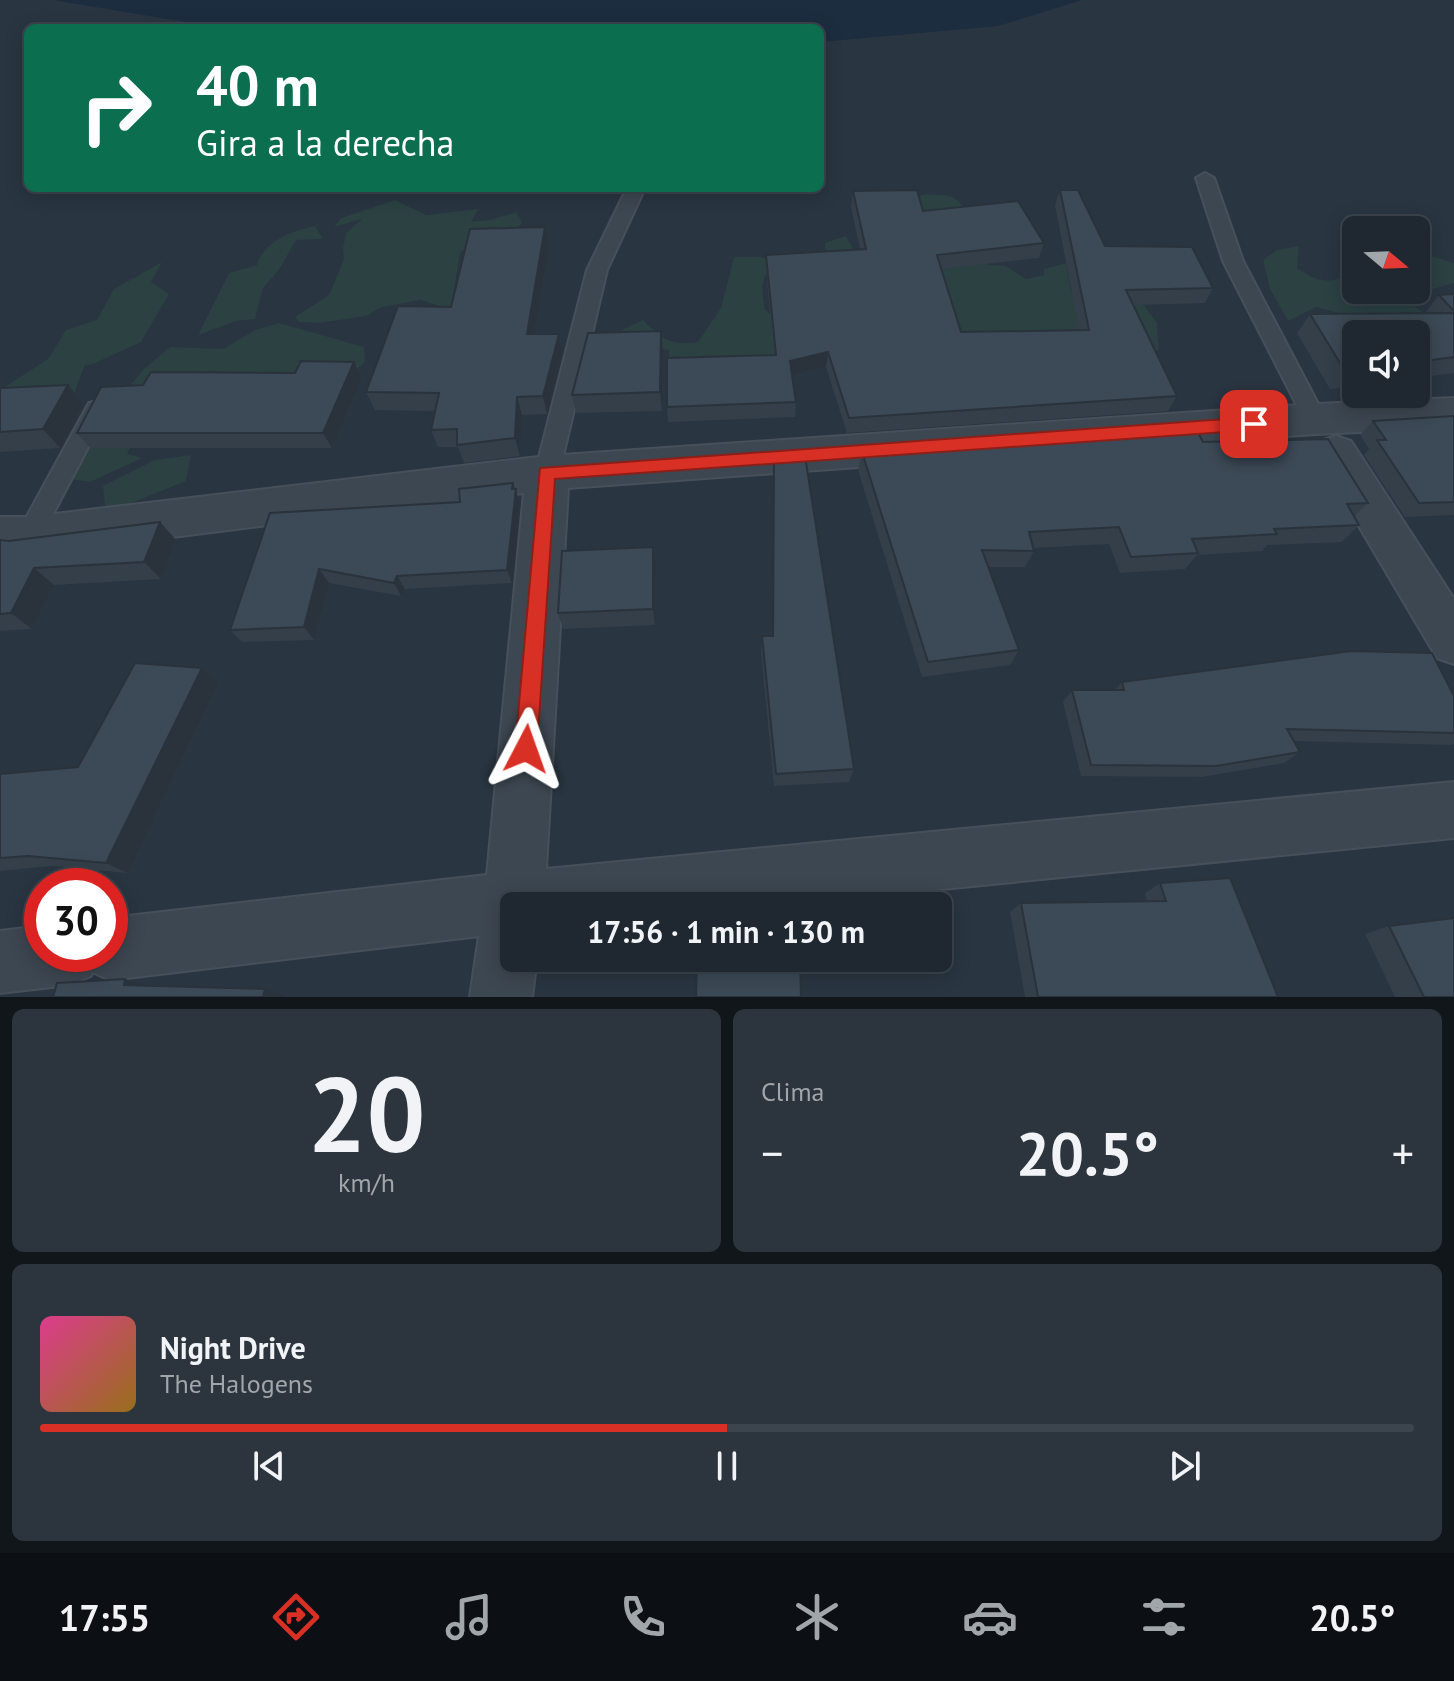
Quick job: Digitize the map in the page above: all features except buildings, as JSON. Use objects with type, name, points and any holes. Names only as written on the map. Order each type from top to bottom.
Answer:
[{"type":"street","points":[[15,536],[547,473],[1315,419],[1454,413]]},
{"type":"street","points":[[1315,419],[1454,642]]},
{"type":"street","points":[[515,892],[547,473]]},
{"type":"street","points":[[616,892],[1454,810]]},
{"type":"street","points":[[128,947],[500,904]]},
{"type":"street","points":[[0,962],[24,959]]},
{"type":"street","points":[[501,997],[504,972]]},
{"type":"lane","points":[[1205,178],[1233,261],[1315,419]]},
{"type":"lane","points":[[547,473],[597,270],[634,192]]},
{"type":"lane","points":[[15,536],[105,392]]},
{"type":"green space","points":[[926,194],[949,196],[959,201],[989,265],[1006,266],[1026,279],[1044,275],[1044,269],[1066,263],[1071,291],[1134,292],[1157,323],[1159,350],[967,357],[916,197]]},
{"type":"green space","points":[[395,200],[426,215],[478,209],[471,222],[516,212],[522,222],[512,237],[460,252],[451,310],[421,300],[382,307],[366,316],[320,323],[299,322],[295,317],[329,295],[344,259],[346,233],[362,219],[334,227],[341,218]]},
{"type":"green space","points":[[315,226],[323,239],[296,240],[279,270],[263,288],[255,319],[236,321],[198,335],[229,273],[257,265],[272,243],[288,234]]},
{"type":"green space","points":[[846,236],[907,346],[669,370],[669,350],[635,347],[622,330],[643,320],[668,340],[698,342],[721,308],[734,257],[779,261],[768,271],[763,282],[765,310],[772,315],[833,256],[825,249],[825,243]]},
{"type":"green space","points":[[1299,246],[1297,268],[1319,279],[1342,278],[1342,304],[1413,304],[1424,314],[1422,320],[1364,320],[1316,307],[1288,321],[1270,289],[1263,260],[1277,250]]},
{"type":"green space","points":[[1430,256],[1454,263],[1454,283],[1430,290]]},
{"type":"green space","points":[[162,262],[151,282],[169,294],[141,342],[85,365],[72,399],[0,390],[48,359],[66,330],[97,320],[114,289]]},
{"type":"green space","points":[[279,323],[364,347],[365,362],[355,371],[156,395],[127,454],[142,458],[90,482],[65,478],[97,438],[108,411],[144,369],[170,347],[223,349],[255,330]]},
{"type":"green space","points":[[191,455],[186,481],[129,504],[105,507],[103,486],[155,460]]},
{"type":"water","points":[[53,0],[1082,0],[998,26],[824,42],[824,24],[198,24]]},
{"type":"route","points":[[526,749],[547,473],[1254,424]]}]
